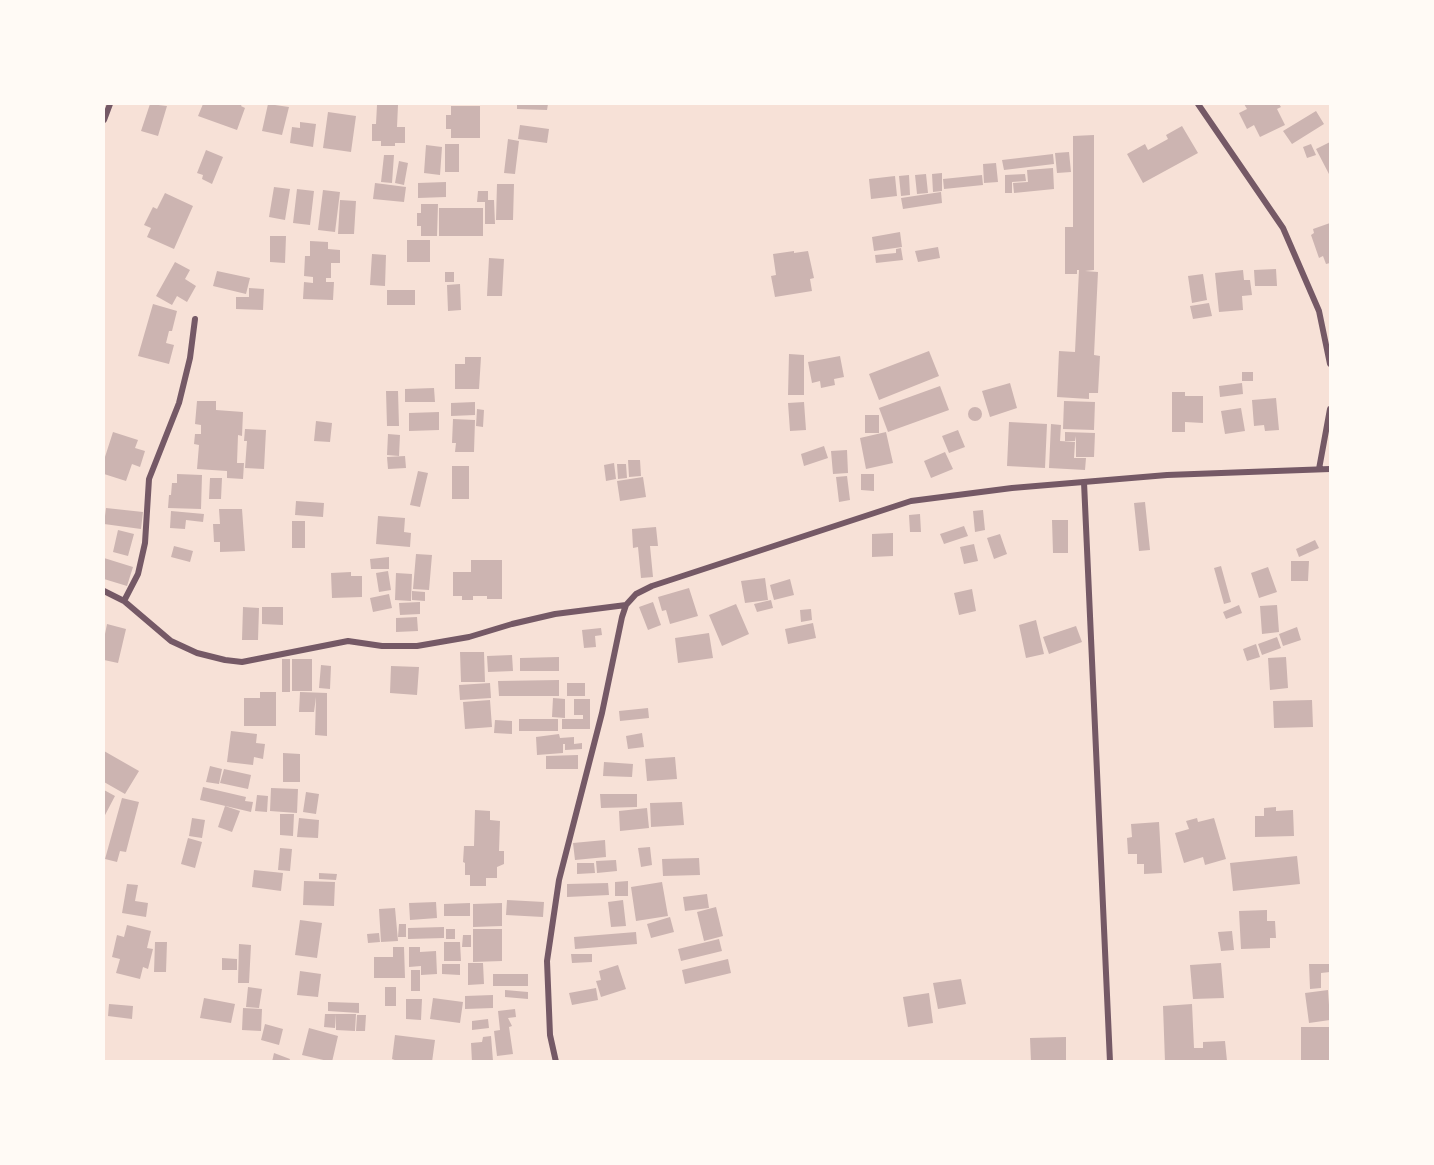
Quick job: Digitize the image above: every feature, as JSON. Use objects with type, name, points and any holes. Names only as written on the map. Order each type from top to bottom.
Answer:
[{"type":"street","points":[[104,120],[110,104]]},
{"type":"street","points":[[1198,104],[1283,228],[1319,311],[1330,364]]},
{"type":"street","points":[[124,601],[138,574],[145,543],[149,479],[179,403],[190,358],[195,320]]},
{"type":"street","points":[[1318,469],[1330,409]]},
{"type":"street","points":[[555,1062],[550,1035],[548,961],[559,879],[602,713],[626,605],[636,594],[652,586],[911,501],[1012,488],[1167,475],[1330,469]]},
{"type":"street","points":[[1084,482],[1110,1062]]},
{"type":"street","points":[[104,591],[124,601],[171,641],[197,653],[242,662],[348,641],[382,646],[417,646],[469,637],[555,614],[626,605]]},
{"type":"building","points":[[150,104],[167,106],[158,136],[141,131]]},
{"type":"building","points":[[203,104],[242,104],[241,106],[245,108],[237,130],[198,116]]},
{"type":"building","points":[[268,104],[289,107],[282,135],[262,131]]},
{"type":"building","points":[[517,104],[548,104],[547,110],[517,109]]},
{"type":"building","points":[[1244,104],[1279,104],[1281,107],[1277,109],[1285,125],[1260,137],[1254,125],[1247,129],[1239,113],[1247,109]]},
{"type":"building","points":[[377,105],[398,105],[397,127],[405,127],[405,143],[381,146],[381,141],[372,141],[372,124],[376,124]]},
{"type":"building","points":[[451,106],[480,106],[480,138],[451,138],[451,129],[446,129],[446,115],[451,115]]},
{"type":"building","points":[[1316,111],[1324,124],[1292,144],[1283,131]]},
{"type":"building","points":[[328,112],[356,116],[351,152],[323,148]]},
{"type":"building","points":[[300,122],[316,124],[313,147],[290,143],[292,127],[300,128]]},
{"type":"building","points":[[520,125],[549,129],[547,143],[518,139]]},
{"type":"building","points":[[1182,126],[1198,153],[1143,183],[1127,154],[1145,144],[1148,150],[1168,139],[1166,135]]},
{"type":"building","points":[[1094,135],[1094,270],[1085,271],[1098,272],[1094,355],[1100,356],[1098,393],[1089,393],[1089,399],[1057,397],[1059,351],[1075,352],[1079,270],[1077,274],[1065,274],[1065,227],[1073,227],[1073,136]]},
{"type":"building","points":[[508,139],[519,141],[515,174],[504,173]]},
{"type":"building","points":[[1330,142],[1330,176],[1316,149]]},
{"type":"building","points":[[445,144],[459,144],[459,172],[445,172]]},
{"type":"building","points":[[1311,144],[1316,155],[1307,158],[1303,147]]},
{"type":"building","points":[[426,145],[442,147],[440,175],[424,173]]},
{"type":"building","points":[[206,150],[223,157],[212,184],[202,179],[203,175],[197,173]]},
{"type":"building","points":[[1069,152],[1071,172],[1057,173],[1055,153]]},
{"type":"building","points":[[1053,154],[1054,164],[1004,170],[1002,160]]},
{"type":"building","points":[[384,155],[394,155],[392,183],[381,182]]},
{"type":"building","points":[[399,161],[408,163],[404,185],[395,183]]},
{"type":"building","points":[[996,163],[998,182],[984,183],[983,164]]},
{"type":"building","points":[[1053,168],[1054,189],[1014,193],[1013,183],[1028,182],[1027,170]]},
{"type":"building","points":[[942,173],[942,191],[933,192],[932,174]]},
{"type":"building","points":[[926,174],[928,193],[917,194],[915,175]]},
{"type":"building","points":[[1025,174],[1026,181],[1012,182],[1012,193],[1005,193],[1005,175]]},
{"type":"building","points":[[909,175],[910,195],[901,196],[899,176]]},
{"type":"building","points":[[982,175],[983,185],[944,189],[943,179]]},
{"type":"building","points":[[895,176],[897,196],[871,199],[869,179]]},
{"type":"building","points":[[446,182],[446,197],[418,198],[418,183]]},
{"type":"building","points":[[375,183],[406,187],[404,202],[373,199]]},
{"type":"building","points":[[497,184],[514,184],[513,220],[496,220]]},
{"type":"building","points":[[274,187],[290,189],[285,220],[269,217]]},
{"type":"building","points":[[297,189],[314,191],[310,225],[293,223]]},
{"type":"building","points":[[323,190],[340,192],[335,232],[318,230]]},
{"type":"building","points":[[478,191],[488,191],[488,200],[494,200],[495,224],[485,224],[485,202],[477,202]]},
{"type":"building","points":[[941,192],[942,203],[903,209],[901,198]]},
{"type":"building","points":[[165,193],[193,206],[174,249],[147,237],[151,228],[144,225],[153,207],[157,209]]},
{"type":"building","points":[[340,200],[356,201],[354,234],[338,234]]},
{"type":"building","points":[[421,204],[438,204],[437,236],[421,236],[421,226],[417,226],[417,213],[421,213]]},
{"type":"building","points":[[439,208],[483,208],[483,236],[439,236]]},
{"type":"building","points":[[1330,223],[1330,263],[1326,264],[1323,256],[1319,258],[1311,235],[1314,233],[1313,229]]},
{"type":"building","points":[[900,232],[902,247],[874,251],[872,237]]},
{"type":"building","points":[[270,236],[286,236],[285,263],[270,262]]},
{"type":"building","points":[[407,240],[430,240],[430,262],[407,262]]},
{"type":"building","points":[[310,241],[328,242],[328,249],[340,250],[340,263],[331,263],[331,278],[326,278],[326,282],[334,282],[333,300],[303,299],[304,282],[313,283],[313,277],[304,276],[305,256],[310,256]]},
{"type":"building","points":[[938,247],[940,258],[918,262],[915,251]]},
{"type":"building","points":[[901,248],[903,260],[876,263],[875,255],[896,253],[896,249]]},
{"type":"building","points":[[794,251],[794,253],[808,251],[814,278],[810,279],[812,291],[775,297],[771,276],[776,275],[773,254]]},
{"type":"building","points":[[372,254],[386,255],[385,286],[370,285]]},
{"type":"building","points":[[489,258],[504,259],[502,296],[487,296]]},
{"type":"building","points":[[175,262],[190,270],[185,279],[196,286],[187,302],[177,296],[172,305],[156,296]]},
{"type":"building","points":[[1276,269],[1277,286],[1255,286],[1254,270]]},
{"type":"building","points":[[1243,270],[1244,280],[1250,280],[1252,295],[1242,296],[1243,310],[1219,312],[1215,273]]},
{"type":"building","points":[[217,271],[250,278],[246,294],[213,286]]},
{"type":"building","points":[[445,272],[454,272],[454,282],[445,282]]},
{"type":"building","points":[[1203,274],[1207,300],[1192,303],[1188,276]]},
{"type":"building","points":[[460,284],[461,310],[448,311],[447,285]]},
{"type":"building","points":[[249,288],[264,289],[263,310],[236,309],[236,297],[249,297]]},
{"type":"building","points":[[387,290],[415,290],[415,305],[387,305]]},
{"type":"building","points":[[1209,303],[1212,316],[1193,319],[1190,306]]},
{"type":"building","points":[[153,304],[177,311],[166,343],[174,345],[169,364],[138,356]]},
{"type":"building","points":[[929,351],[939,376],[879,400],[869,374]]},
{"type":"building","points":[[789,354],[804,355],[804,395],[788,395]]},
{"type":"building","points":[[840,356],[844,377],[834,379],[835,385],[821,388],[820,381],[812,383],[808,362]]},
{"type":"building","points":[[465,357],[481,357],[479,389],[455,389],[455,364],[465,364]]},
{"type":"building","points":[[1242,372],[1253,372],[1253,381],[1242,381]]},
{"type":"building","points":[[1010,383],[1017,408],[990,417],[982,391]]},
{"type":"building","points":[[1242,383],[1243,394],[1220,397],[1219,386]]},
{"type":"building","points":[[940,386],[949,410],[888,432],[879,408]]},
{"type":"building","points":[[434,388],[435,402],[405,402],[405,389]]},
{"type":"building","points":[[386,391],[398,391],[399,426],[387,426]]},
{"type":"building","points":[[1172,392],[1185,392],[1185,396],[1203,396],[1203,423],[1185,422],[1185,432],[1172,432]]},
{"type":"building","points":[[1276,398],[1279,430],[1265,431],[1264,425],[1254,426],[1252,400]]},
{"type":"building","points":[[197,401],[216,401],[216,410],[243,412],[242,436],[238,435],[237,463],[244,463],[243,479],[227,478],[227,471],[197,469],[199,445],[194,444],[195,434],[201,434],[201,425],[195,424]]},
{"type":"building","points":[[1064,401],[1095,402],[1094,430],[1063,429]]},
{"type":"building","points":[[475,402],[475,415],[451,416],[451,403]]},
{"type":"building","points":[[804,402],[806,430],[790,431],[788,403]]},
{"type":"building","points":[[972,407],[978,407],[982,414],[978,421],[972,421],[968,417],[968,411]]},
{"type":"building","points":[[1241,408],[1245,431],[1225,434],[1221,411]]},
{"type":"building","points":[[477,409],[484,410],[483,427],[476,426]]},
{"type":"building","points":[[439,412],[439,430],[409,431],[409,413]]},
{"type":"building","points":[[865,415],[879,415],[879,433],[865,433]]},
{"type":"building","points":[[453,419],[475,420],[474,452],[455,452],[456,443],[452,443]]},
{"type":"building","points":[[316,421],[332,423],[330,442],[314,441]]},
{"type":"building","points":[[1009,422],[1047,424],[1045,468],[1007,466]]},
{"type":"building","points":[[1051,424],[1061,425],[1060,441],[1075,442],[1074,458],[1086,458],[1085,470],[1049,468]]},
{"type":"building","points":[[245,429],[266,430],[264,469],[245,468],[247,441],[244,441]]},
{"type":"building","points":[[958,430],[965,447],[949,453],[942,436]]},
{"type":"building","points":[[113,432],[138,440],[135,448],[145,451],[140,467],[132,464],[126,481],[104,474],[104,460]]},
{"type":"building","points":[[886,432],[893,463],[866,469],[860,438]]},
{"type":"building","points":[[1065,432],[1095,433],[1094,457],[1076,457],[1076,436],[1075,441],[1065,441]]},
{"type":"building","points":[[388,434],[400,435],[399,456],[387,455]]},
{"type":"building","points":[[824,446],[828,458],[804,466],[801,454]]},
{"type":"building","points":[[847,450],[848,473],[833,474],[831,451]]},
{"type":"building","points":[[945,452],[953,469],[931,478],[924,461]]},
{"type":"building","points":[[405,456],[406,468],[388,469],[387,457]]},
{"type":"building","points":[[628,460],[640,460],[641,476],[629,477]]},
{"type":"building","points":[[614,463],[616,479],[606,481],[604,465]]},
{"type":"building","points":[[617,464],[626,464],[627,478],[618,479]]},
{"type":"building","points":[[452,466],[469,466],[469,499],[452,499]]},
{"type":"building","points":[[418,471],[428,473],[420,507],[410,505]]},
{"type":"building","points":[[177,474],[202,475],[201,509],[168,508],[172,483],[177,483]]},
{"type":"building","points":[[861,474],[874,474],[874,491],[861,490]]},
{"type":"building","points":[[847,476],[850,500],[839,502],[836,477]]},
{"type":"building","points":[[643,477],[646,497],[620,501],[617,481]]},
{"type":"building","points":[[210,478],[222,478],[221,499],[209,499]]},
{"type":"building","points":[[296,501],[324,503],[323,517],[295,515]]},
{"type":"building","points":[[1145,502],[1150,550],[1139,551],[1134,503]]},
{"type":"building","points":[[106,508],[143,512],[141,529],[104,524]]},
{"type":"building","points":[[219,509],[242,509],[245,551],[220,552],[220,542],[214,542],[213,524],[220,524]]},
{"type":"building","points":[[983,510],[985,530],[975,532],[973,511]]},
{"type":"building","points":[[171,511],[204,514],[203,522],[186,520],[185,529],[170,528]]},
{"type":"building","points":[[920,514],[921,532],[910,532],[909,515]]},
{"type":"building","points":[[378,516],[405,518],[404,532],[411,533],[410,547],[376,544]]},
{"type":"building","points":[[1052,520],[1068,520],[1068,553],[1053,553]]},
{"type":"building","points":[[292,521],[305,521],[305,548],[292,548]]},
{"type":"building","points":[[964,526],[968,536],[944,544],[940,534]]},
{"type":"building","points":[[656,527],[658,546],[650,546],[653,577],[641,578],[638,547],[633,548],[632,529]]},
{"type":"building","points":[[118,530],[134,534],[128,556],[113,552]]},
{"type":"building","points":[[893,533],[893,556],[872,557],[872,534]]},
{"type":"building","points":[[1000,534],[1007,554],[994,559],[987,538]]},
{"type":"building","points":[[1315,540],[1319,548],[1299,557],[1296,549]]},
{"type":"building","points":[[974,544],[978,561],[964,564],[960,547]]},
{"type":"building","points":[[174,546],[193,551],[190,562],[171,557]]},
{"type":"building","points":[[416,554],[432,555],[429,590],[413,589]]},
{"type":"building","points":[[389,557],[389,569],[371,569],[370,559]]},
{"type":"building","points":[[104,558],[133,567],[127,586],[104,579]]},
{"type":"building","points":[[471,560],[502,560],[502,599],[473,596],[473,600],[462,600],[462,596],[453,596],[453,572],[471,572]]},
{"type":"building","points":[[1291,561],[1309,561],[1308,581],[1291,581]]},
{"type":"building","points":[[1221,566],[1231,602],[1224,604],[1214,568]]},
{"type":"building","points":[[1268,567],[1277,592],[1259,598],[1251,573]]},
{"type":"building","points":[[388,571],[391,590],[379,592],[376,573]]},
{"type":"building","points":[[351,572],[351,576],[362,576],[362,597],[332,598],[331,573]]},
{"type":"building","points":[[396,573],[412,574],[411,601],[395,600]]},
{"type":"building","points":[[765,578],[768,600],[745,603],[741,581]]},
{"type":"building","points":[[790,579],[794,595],[774,600],[770,585]]},
{"type":"building","points":[[689,588],[698,616],[670,624],[666,610],[662,611],[658,597]]},
{"type":"building","points":[[972,589],[976,611],[959,615],[954,593]]},
{"type":"building","points":[[412,591],[425,592],[425,601],[412,600]]},
{"type":"building","points":[[389,594],[392,608],[373,612],[370,598]]},
{"type":"building","points":[[771,600],[773,608],[757,612],[754,604]]},
{"type":"building","points":[[420,602],[420,614],[400,615],[399,603]]},
{"type":"building","points":[[653,602],[661,625],[648,630],[639,607]]},
{"type":"building","points":[[736,604],[749,634],[722,646],[709,615]]},
{"type":"building","points":[[1239,605],[1242,613],[1226,619],[1223,612]]},
{"type":"building","points":[[1277,605],[1279,632],[1262,634],[1260,606]]},
{"type":"building","points":[[243,607],[259,608],[258,640],[242,640]]},
{"type":"building","points":[[262,607],[283,607],[283,625],[262,624]]},
{"type":"building","points":[[811,609],[812,620],[801,622],[800,610]]},
{"type":"building","points":[[417,617],[418,631],[396,632],[396,618]]},
{"type":"building","points":[[1036,620],[1044,654],[1026,658],[1019,625]]},
{"type":"building","points":[[813,623],[816,638],[788,644],[785,629]]},
{"type":"building","points":[[107,624],[126,629],[118,663],[104,660]]},
{"type":"building","points":[[1076,626],[1082,642],[1049,654],[1043,637]]},
{"type":"building","points":[[1297,627],[1301,640],[1283,646],[1279,634]]},
{"type":"building","points":[[601,628],[602,635],[595,636],[596,647],[584,648],[582,630]]},
{"type":"building","points":[[709,633],[713,658],[678,663],[675,638]]},
{"type":"building","points":[[1277,637],[1281,648],[1262,655],[1258,644]]},
{"type":"building","points":[[1256,644],[1260,657],[1247,661],[1243,649]]},
{"type":"building","points":[[460,652],[484,652],[485,682],[461,682]]},
{"type":"building","points":[[512,655],[513,671],[488,672],[487,656]]},
{"type":"building","points":[[559,657],[559,671],[520,671],[520,658]]},
{"type":"building","points":[[1286,657],[1288,688],[1270,690],[1268,658]]},
{"type":"building","points":[[282,659],[290,659],[290,692],[282,692]]},
{"type":"building","points":[[292,659],[312,659],[312,691],[292,691]]},
{"type":"building","points":[[321,665],[331,666],[330,689],[319,688]]},
{"type":"building","points":[[391,666],[419,667],[417,695],[390,693]]},
{"type":"building","points":[[559,680],[559,696],[499,696],[498,681]]},
{"type":"building","points":[[490,683],[491,698],[460,700],[459,685]]},
{"type":"building","points":[[567,683],[585,683],[585,696],[567,696]]},
{"type":"building","points":[[260,692],[276,692],[276,726],[244,726],[244,698],[260,698]]},
{"type":"building","points":[[300,692],[327,693],[327,736],[315,735],[316,697],[314,712],[299,712]]},
{"type":"building","points":[[553,698],[565,699],[565,718],[552,717]]},
{"type":"building","points":[[574,699],[590,699],[590,729],[562,729],[562,719],[583,719],[583,715],[574,715]]},
{"type":"building","points":[[490,700],[492,727],[465,729],[463,702]]},
{"type":"building","points":[[1312,700],[1313,727],[1274,728],[1273,701]]},
{"type":"building","points":[[648,708],[649,718],[620,721],[619,711]]},
{"type":"building","points":[[519,719],[558,719],[558,731],[519,731]]},
{"type":"building","points":[[495,720],[512,721],[512,734],[494,733]]},
{"type":"building","points":[[231,731],[257,734],[256,743],[265,744],[263,759],[254,757],[253,765],[227,762]]},
{"type":"building","points":[[642,733],[644,747],[628,749],[626,736]]},
{"type":"building","points":[[559,734],[560,738],[574,737],[574,744],[582,743],[582,749],[565,750],[565,744],[563,744],[563,753],[537,755],[536,737]]},
{"type":"building","points":[[104,751],[139,771],[125,794],[104,782]]},
{"type":"building","points":[[283,753],[300,754],[300,782],[283,782]]},
{"type":"building","points":[[578,755],[578,769],[546,769],[546,756]]},
{"type":"building","points":[[675,757],[677,779],[647,781],[645,759]]},
{"type":"building","points":[[604,762],[633,764],[632,777],[603,776]]},
{"type":"building","points":[[210,766],[222,769],[219,784],[206,782]]},
{"type":"building","points":[[224,769],[251,775],[248,789],[220,783]]},
{"type":"building","points":[[203,787],[246,797],[245,801],[253,802],[251,812],[200,800]]},
{"type":"building","points":[[271,788],[298,789],[297,813],[270,811]]},
{"type":"building","points":[[104,790],[115,796],[104,817]]},
{"type":"building","points":[[306,792],[319,794],[316,814],[303,812]]},
{"type":"building","points":[[600,794],[637,794],[637,807],[601,808]]},
{"type":"building","points":[[257,795],[268,796],[267,812],[255,811]]},
{"type":"building","points":[[122,798],[139,802],[126,852],[120,851],[117,862],[105,859]]},
{"type":"building","points":[[682,802],[684,825],[651,827],[650,803]]},
{"type":"building","points":[[225,806],[240,811],[232,832],[218,827]]},
{"type":"building","points":[[1276,807],[1276,811],[1293,810],[1294,836],[1255,837],[1255,816],[1264,816],[1264,808]]},
{"type":"building","points":[[647,808],[649,828],[620,831],[619,811]]},
{"type":"building","points":[[475,810],[490,811],[490,820],[500,821],[499,851],[504,851],[504,864],[497,867],[497,878],[486,878],[486,886],[470,886],[470,875],[465,875],[465,863],[463,862],[464,846],[474,846]]},
{"type":"building","points":[[280,814],[294,814],[293,836],[280,835]]},
{"type":"building","points":[[192,818],[205,820],[202,838],[189,836]]},
{"type":"building","points":[[299,818],[319,820],[318,838],[297,837]]},
{"type":"building","points":[[1197,818],[1198,822],[1214,818],[1226,859],[1205,865],[1203,857],[1184,863],[1175,833],[1189,829],[1186,821]]},
{"type":"building","points":[[1159,822],[1162,873],[1144,874],[1144,864],[1137,864],[1137,854],[1128,854],[1127,838],[1132,837],[1131,824]]},
{"type":"building","points":[[188,838],[202,842],[195,868],[181,864]]},
{"type":"building","points":[[605,840],[606,857],[575,860],[573,843]]},
{"type":"building","points":[[650,847],[652,865],[641,867],[638,848]]},
{"type":"building","points":[[280,848],[292,849],[290,871],[278,870]]},
{"type":"building","points":[[1297,856],[1300,884],[1233,891],[1230,863]]},
{"type":"building","points":[[699,858],[700,875],[663,876],[662,859]]},
{"type":"building","points":[[616,860],[617,871],[597,873],[596,861]]},
{"type":"building","points":[[577,863],[594,863],[595,873],[577,874]]},
{"type":"building","points":[[254,870],[283,873],[281,891],[252,887]]},
{"type":"building","points":[[319,873],[337,874],[336,880],[319,879]]},
{"type":"building","points":[[304,881],[335,882],[334,906],[303,905]]},
{"type":"building","points":[[628,881],[628,896],[615,896],[615,882]]},
{"type":"building","points":[[662,882],[668,916],[636,921],[631,887]]},
{"type":"building","points":[[608,883],[609,895],[567,897],[567,884]]},
{"type":"building","points":[[127,884],[138,885],[135,901],[148,903],[146,917],[122,913]]},
{"type":"building","points":[[707,894],[709,908],[685,911],[683,897]]},
{"type":"building","points":[[507,900],[544,902],[543,917],[506,915]]},
{"type":"building","points":[[623,900],[626,926],[611,927],[608,902]]},
{"type":"building","points":[[436,902],[437,918],[410,920],[409,903]]},
{"type":"building","points":[[470,903],[470,916],[444,916],[444,904]]},
{"type":"building","points":[[502,903],[502,926],[473,927],[473,904]]},
{"type":"building","points":[[716,907],[723,936],[704,941],[697,912]]},
{"type":"building","points":[[395,908],[398,941],[381,942],[379,909]]},
{"type":"building","points":[[1267,910],[1267,921],[1275,921],[1276,938],[1270,938],[1270,948],[1241,949],[1239,911]]},
{"type":"building","points":[[670,917],[674,932],[651,938],[647,924]]},
{"type":"building","points":[[300,920],[322,923],[317,958],[295,955]]},
{"type":"building","points":[[399,924],[406,924],[406,937],[398,937]]},
{"type":"building","points":[[127,925],[151,931],[147,948],[153,949],[148,969],[143,967],[140,979],[116,973],[120,959],[112,957],[117,935],[124,937]]},
{"type":"building","points":[[444,927],[444,938],[408,939],[408,928]]},
{"type":"building","points":[[446,929],[455,929],[455,939],[446,939]]},
{"type":"building","points":[[473,929],[502,929],[502,961],[473,962]]},
{"type":"building","points":[[1232,931],[1234,950],[1221,951],[1218,932]]},
{"type":"building","points":[[636,932],[637,944],[575,949],[574,937]]},
{"type":"building","points":[[379,933],[380,942],[368,943],[367,934]]},
{"type":"building","points":[[463,935],[471,935],[471,947],[462,947]]},
{"type":"building","points":[[719,939],[722,951],[681,961],[678,949]]},
{"type":"building","points":[[155,942],[167,942],[166,972],[154,972]]},
{"type":"building","points":[[444,942],[460,942],[461,961],[444,961]]},
{"type":"building","points":[[239,944],[251,945],[249,983],[238,983]]},
{"type":"building","points":[[393,947],[404,947],[405,978],[374,978],[374,957],[393,957]]},
{"type":"building","points":[[409,947],[420,947],[420,952],[436,951],[437,974],[421,975],[421,966],[409,967]]},
{"type":"building","points":[[571,954],[592,954],[592,962],[572,963]]},
{"type":"building","points":[[222,958],[237,959],[237,970],[222,970]]},
{"type":"building","points":[[728,959],[731,973],[685,984],[682,970]]},
{"type":"building","points":[[468,963],[483,963],[484,984],[468,985]]},
{"type":"building","points":[[1221,963],[1224,998],[1193,999],[1190,965]]},
{"type":"building","points":[[442,964],[460,964],[460,975],[442,974]]},
{"type":"building","points":[[1309,964],[1330,964],[1330,972],[1321,973],[1321,988],[1310,989]]},
{"type":"building","points":[[618,965],[626,989],[601,997],[596,981],[601,980],[599,971]]},
{"type":"building","points":[[411,970],[420,970],[420,991],[411,991]]},
{"type":"building","points":[[300,971],[321,974],[318,997],[297,995]]},
{"type":"building","points":[[493,974],[528,974],[528,986],[493,986]]},
{"type":"building","points":[[961,979],[966,1004],[938,1009],[933,983]]},
{"type":"building","points":[[248,987],[262,989],[259,1008],[246,1007]]},
{"type":"building","points":[[385,987],[396,987],[396,1006],[385,1006]]},
{"type":"building","points":[[596,988],[598,1000],[572,1005],[569,993]]},
{"type":"building","points":[[505,990],[528,992],[528,999],[505,997]]},
{"type":"building","points":[[1328,990],[1330,1020],[1309,1023],[1305,993]]},
{"type":"building","points":[[929,993],[933,1023],[908,1027],[903,997]]},
{"type":"building","points":[[493,995],[493,1008],[465,1009],[465,996]]},
{"type":"building","points":[[204,998],[235,1004],[231,1023],[200,1018]]},
{"type":"building","points":[[433,998],[463,1002],[460,1023],[430,1019]]},
{"type":"building","points":[[406,999],[422,999],[421,1020],[406,1019]]},
{"type":"building","points":[[328,1002],[359,1003],[359,1013],[328,1011]]},
{"type":"building","points":[[109,1004],[133,1006],[132,1019],[108,1016]]},
{"type":"building","points":[[1192,1004],[1194,1048],[1203,1048],[1203,1042],[1225,1041],[1227,1061],[1165,1062],[1163,1006]]},
{"type":"building","points":[[243,1008],[262,1009],[261,1031],[242,1030]]},
{"type":"building","points":[[515,1009],[516,1017],[508,1018],[512,1026],[509,1027],[513,1054],[497,1056],[494,1031],[500,1030],[498,1011]]},
{"type":"building","points":[[325,1014],[336,1014],[335,1028],[324,1027]]},
{"type":"building","points":[[336,1014],[356,1014],[355,1031],[336,1030]]},
{"type":"building","points":[[357,1015],[366,1015],[365,1031],[356,1031]]},
{"type":"building","points":[[488,1019],[489,1028],[472,1030],[472,1021]]},
{"type":"building","points":[[265,1024],[283,1029],[279,1045],[261,1040]]},
{"type":"building","points":[[1301,1027],[1330,1027],[1330,1062],[1301,1062]]},
{"type":"building","points":[[309,1028],[338,1036],[332,1062],[302,1055]]},
{"type":"building","points":[[395,1035],[435,1040],[432,1062],[400,1062],[392,1059]]},
{"type":"building","points":[[491,1036],[493,1061],[472,1062],[471,1043],[482,1042],[483,1037]]},
{"type":"building","points":[[1066,1037],[1066,1062],[1031,1062],[1030,1038]]},
{"type":"building","points":[[274,1053],[290,1059],[289,1062],[278,1062],[277,1060],[272,1062]]}]
